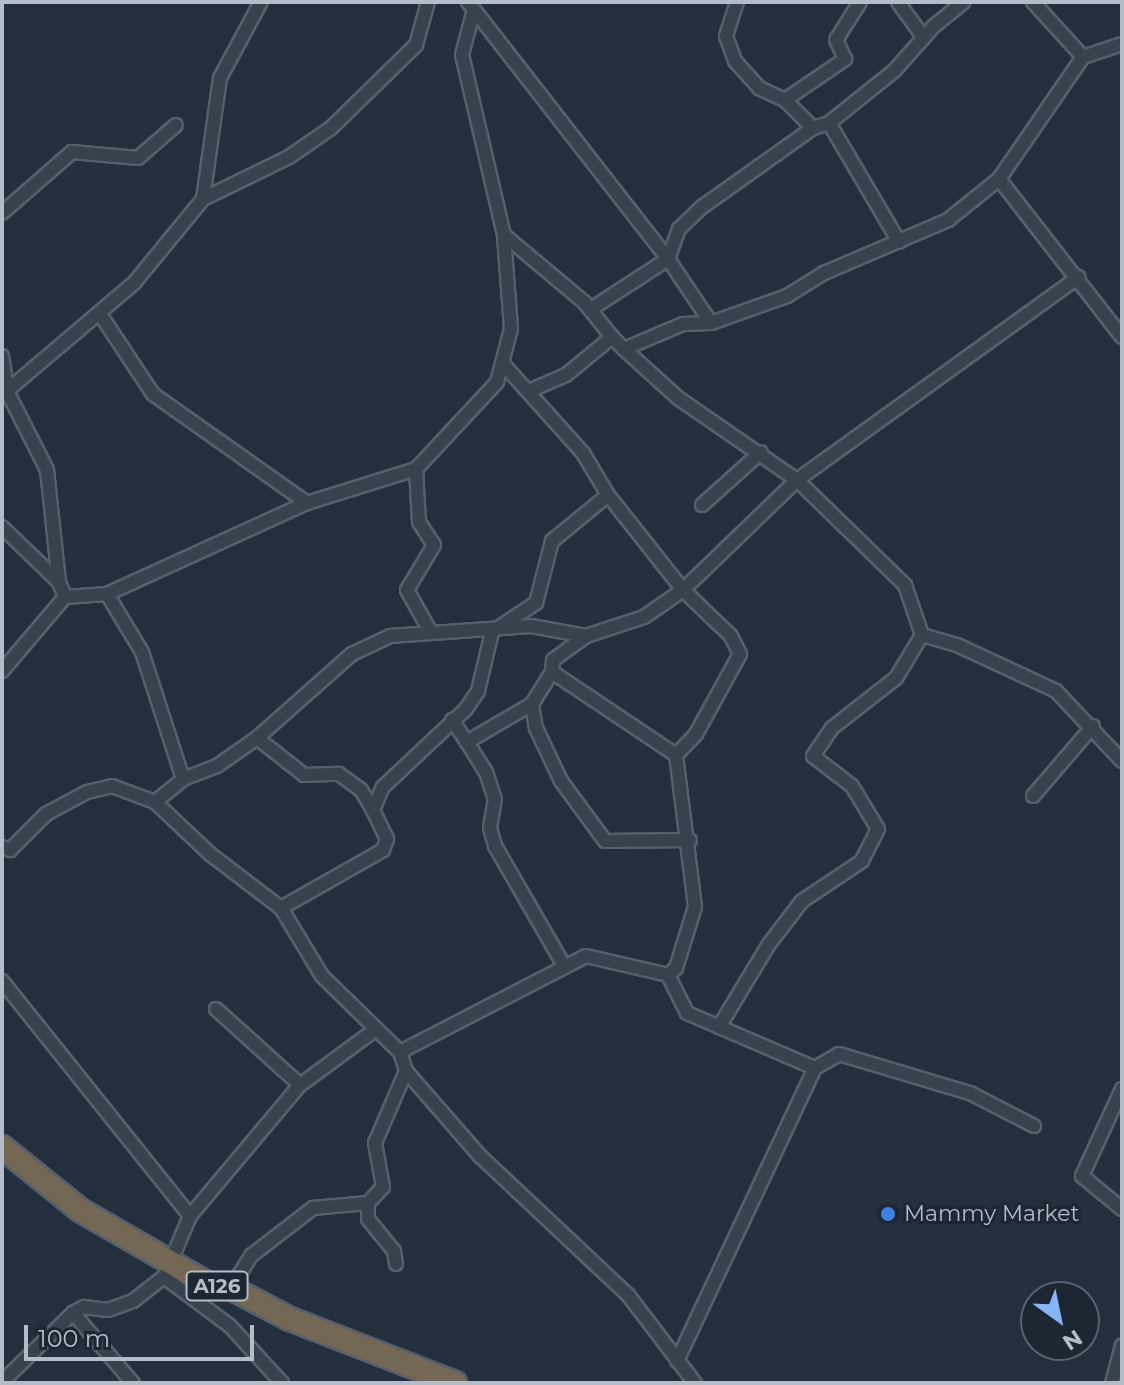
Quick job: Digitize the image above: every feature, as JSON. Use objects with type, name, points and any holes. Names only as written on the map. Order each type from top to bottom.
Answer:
[{"type":"highway","name":"A126","points":[[2,1147],[80,1210],[169,1270],[210,1285],[231,1288],[290,1319],[422,1378],[455,1383]]},
{"type":"street","points":[[203,199],[289,157],[331,128],[416,45],[428,2]]},
{"type":"street","points":[[737,2],[726,36],[735,61],[759,88],[785,100],[813,128]]},
{"type":"street","points":[[785,100],[845,59],[836,40],[860,2]]},
{"type":"street","points":[[898,2],[924,38]]},
{"type":"street","points":[[591,309],[668,259],[679,229],[702,207],[813,128],[829,123],[894,71],[924,38],[964,2]]},
{"type":"street","points":[[1033,2],[1083,57]]},
{"type":"street","points":[[5,394],[31,366],[100,314],[175,238],[203,199],[220,78],[258,3]]},
{"type":"street","points":[[2,671],[65,597],[107,594],[307,503],[416,469],[497,382],[504,365],[511,329],[504,235],[462,55],[470,8]]},
{"type":"street","points":[[470,8],[668,259],[711,323]]},
{"type":"street","points":[[624,349],[683,324],[711,323],[787,296],[824,273],[948,220],[999,179],[1083,57],[1122,44]]},
{"type":"street","points":[[829,123],[899,242]]},
{"type":"street","points":[[2,213],[72,152],[138,158],[176,125]]},
{"type":"street","points":[[999,179],[1122,337]]},
{"type":"street","points":[[504,235],[591,309],[612,337],[678,398],[761,452],[797,480],[905,585],[922,635],[896,678],[832,728],[813,756],[852,786],[878,829],[862,861],[802,901],[769,944],[719,1027]]},
{"type":"street","points":[[467,742],[532,704],[552,672],[553,660],[586,636],[644,617],[683,590],[797,480],[1078,277]]},
{"type":"street","points":[[100,314],[153,394],[307,503]]},
{"type":"street","points":[[529,391],[566,375],[612,337]]},
{"type":"street","points":[[2,356],[5,394],[47,470],[59,582],[65,597]]},
{"type":"street","points":[[504,365],[583,453],[608,495],[683,590],[731,636],[740,654],[696,734],[676,755]]},
{"type":"street","points":[[702,505],[761,452]]},
{"type":"street","points":[[416,469],[419,522],[434,545],[407,590],[429,629]]},
{"type":"street","points":[[373,810],[383,787],[478,691],[492,632],[536,603],[552,541],[608,495]]},
{"type":"street","points":[[2,527],[59,582]]},
{"type":"street","points":[[107,594],[142,652],[183,779]]},
{"type":"street","points":[[155,802],[183,779],[217,766],[257,738],[352,654],[390,636],[429,629],[492,632],[531,626],[586,636]]},
{"type":"street","points":[[922,635],[957,645],[1056,691],[1093,726],[1122,761]]},
{"type":"street","points":[[552,672],[676,755],[690,840],[695,907],[676,968],[668,975]]},
{"type":"street","points":[[532,704],[536,728],[561,781],[605,841],[690,840]]},
{"type":"street","points":[[452,720],[486,772],[495,799],[490,828],[495,846],[563,964]]},
{"type":"street","points":[[1033,796],[1093,726]]},
{"type":"street","points":[[257,738],[304,775],[339,774],[361,790],[387,839],[383,850],[281,908]]},
{"type":"street","points":[[2,847],[10,850],[46,814],[87,792],[112,786],[155,802],[210,854],[281,908],[322,976],[400,1052],[406,1071],[480,1156],[628,1295],[695,1383]]},
{"type":"street","points":[[400,1052],[563,964],[586,956],[668,975]]},
{"type":"street","points":[[668,975],[687,1013],[815,1068]]},
{"type":"street","points":[[2,981],[190,1216]]},
{"type":"street","points":[[216,1009],[300,1085]]},
{"type":"street","points":[[2,1382],[73,1313],[84,1307],[108,1310],[133,1301],[169,1270],[190,1216],[300,1085],[375,1030]]},
{"type":"street","points":[[677,1361],[815,1068],[839,1054],[970,1093],[1034,1126]]},
{"type":"street","points":[[231,1288],[252,1255],[313,1208],[368,1203],[383,1187],[375,1143],[406,1071]]},
{"type":"street","points":[[1122,1089],[1082,1176],[1122,1209]]},
{"type":"street","points":[[368,1203],[368,1219],[394,1251],[396,1264]]},
{"type":"street","points":[[169,1270],[230,1326],[282,1383]]},
{"type":"street","points":[[73,1313],[133,1383]]},
{"type":"street","points":[[1112,1383],[1122,1345]]},
{"type":"place","name":"Mammy Market","points":[[888,1214]]}]
